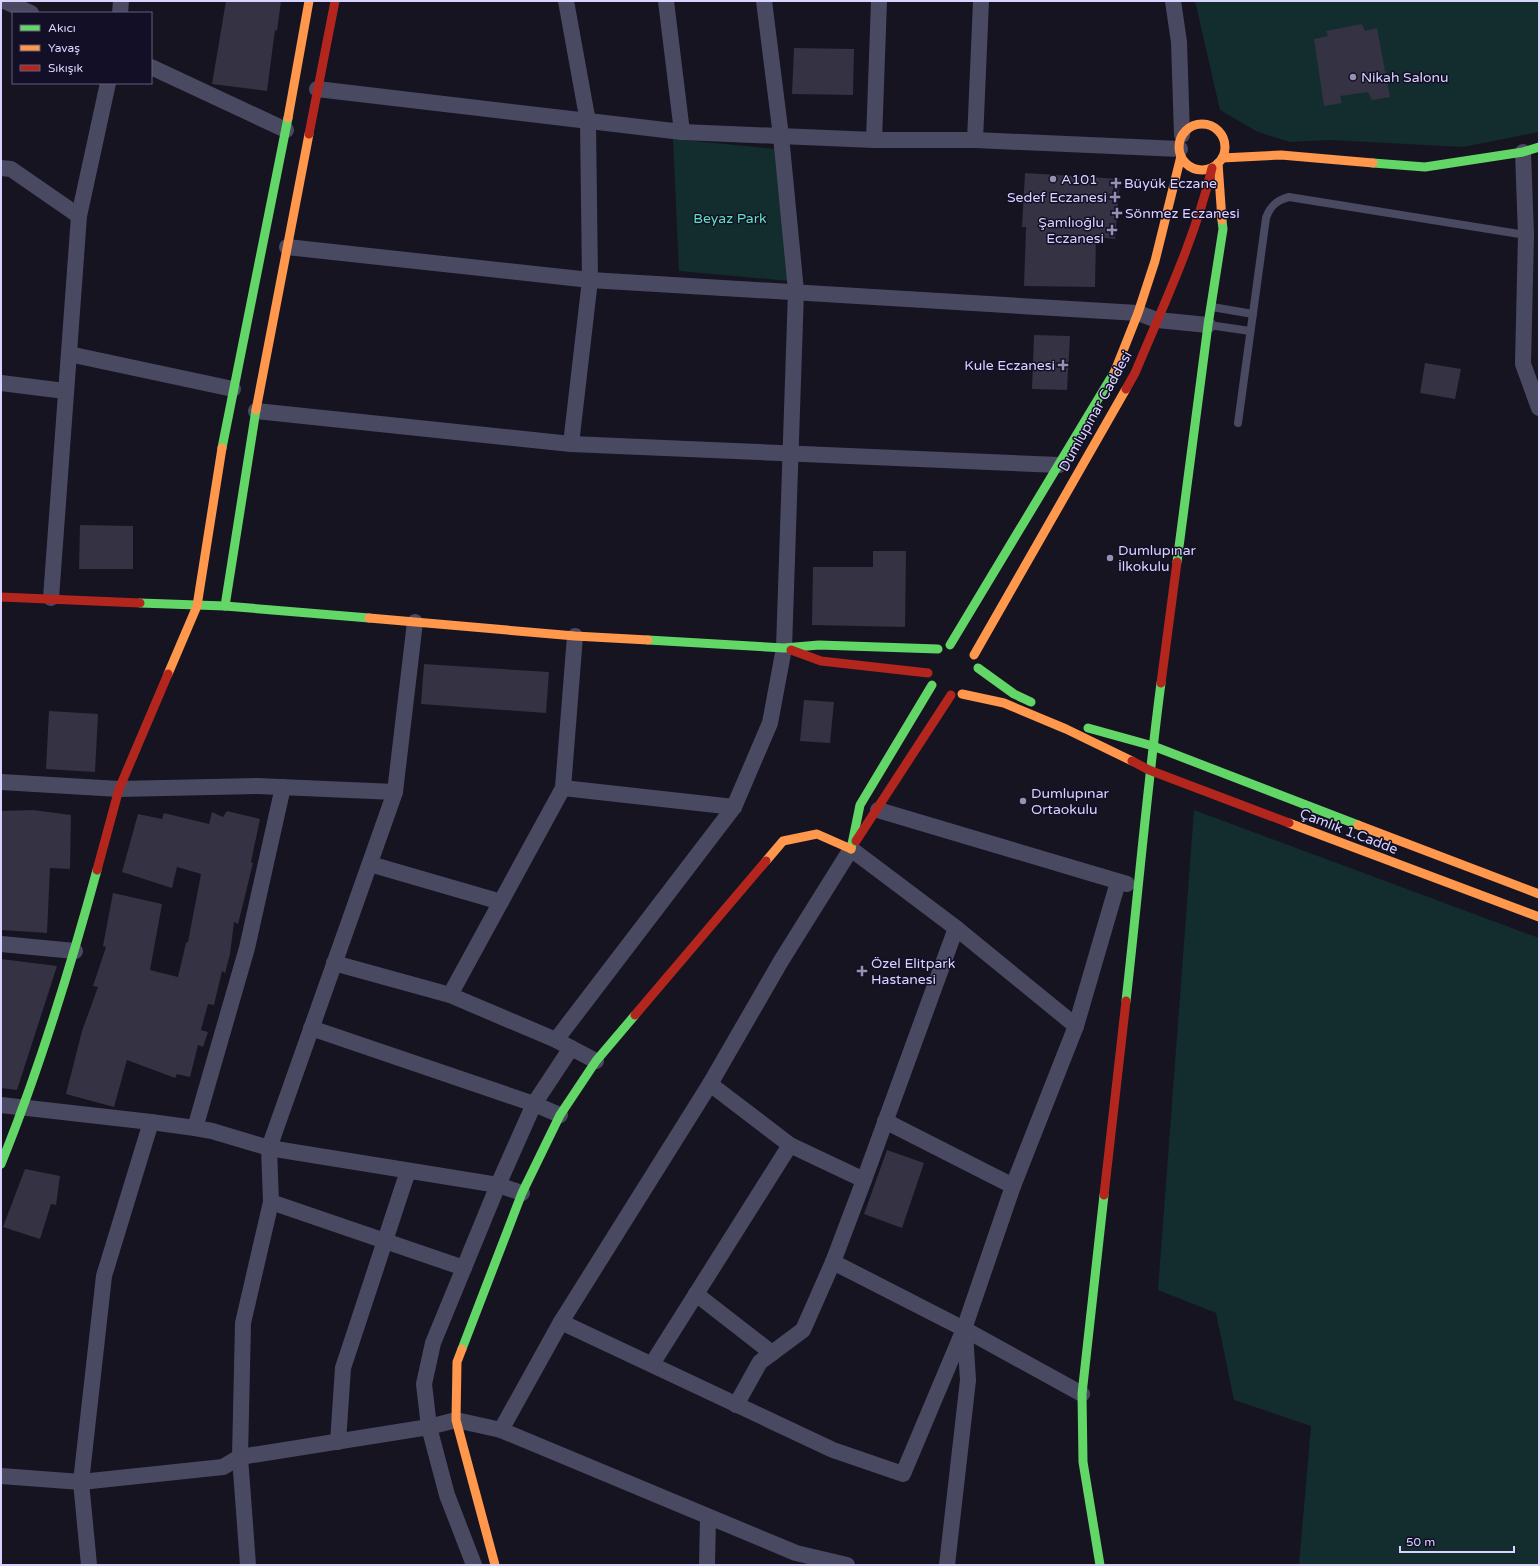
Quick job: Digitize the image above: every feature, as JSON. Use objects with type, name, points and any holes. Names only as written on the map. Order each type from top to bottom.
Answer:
[{"type":"street","points":[[4,1],[29,12]]},
{"type":"street","points":[[120,12],[121,1]]},
{"type":"street","points":[[1,1164],[24,1108],[76,951],[119,789],[197,606],[212,506],[233,389],[286,130],[309,1]]},
{"type":"street","points":[[225,606],[256,411],[317,88],[335,1]]},
{"type":"street","points":[[566,1],[588,122],[590,280],[571,444]]},
{"type":"street","points":[[666,1],[682,132]]},
{"type":"street","points":[[556,1040],[734,807],[770,724],[784,648],[792,453],[796,291],[781,136],[764,1]]},
{"type":"street","points":[[874,140],[879,1]]},
{"type":"street","points":[[976,140],[981,1]]},
{"type":"street","points":[[1173,1],[1179,42],[1181,147],[1191,167],[1198,169],[1217,163],[1281,155]]},
{"type":"street","points":[[152,68],[286,130]]},
{"type":"street","points":[[51,598],[79,216],[108,84]]},
{"type":"street","points":[[317,88],[588,122],[682,132],[874,140],[976,140],[1181,147]]},
{"type":"street","points":[[1100,1565],[1083,1462],[1082,1394],[1139,887],[1149,770],[1154,746],[1208,325],[1223,229],[1217,163],[1224,151],[1227,139],[1214,127],[1200,124],[1193,126],[1181,147]]},
{"type":"street","points":[[1252,146],[1281,155],[1425,168],[1523,152],[1539,147]]},
{"type":"street","name":"Dumlupınar Caddesi","points":[[950,644],[1114,374],[1138,313],[1155,261],[1181,147]]},
{"type":"street","points":[[1523,152],[1526,235],[1523,364],[1539,408]]},
{"type":"street","name":"Dumlupınar Caddesi","points":[[968,651],[1134,373],[1202,208],[1217,163]]},
{"type":"street","points":[[1,168],[11,169],[79,216]]},
{"type":"street","points":[[287,247],[590,280],[796,291],[1138,313],[1157,320],[1208,325]]},
{"type":"street","points":[[69,354],[233,389]]},
{"type":"street","points":[[1,383],[65,391]]},
{"type":"street","points":[[256,411],[571,444],[1059,465]]},
{"type":"street","points":[[1,597],[225,606],[575,636],[784,648],[819,645],[938,649],[950,644],[968,651],[978,668],[1014,694],[1040,707]]},
{"type":"street","points":[[248,1565],[240,1457],[243,1323],[271,1202],[269,1148],[395,792],[415,622]]},
{"type":"street","points":[[450,995],[563,788],[575,636]]},
{"type":"street","points":[[784,648],[821,661],[929,666]]},
{"type":"street","points":[[938,649],[929,666],[932,685],[940,692],[951,696],[962,694],[971,688]]},
{"type":"street","points":[[977,678],[978,668]]},
{"type":"street","points":[[851,849],[860,805],[932,685]]},
{"type":"street","name":"Çamlık 1.Cadde","points":[[962,694],[1004,703],[1066,729],[1149,770],[1539,917]]},
{"type":"street","points":[[502,1430],[561,1322],[710,1084],[781,961],[851,849],[878,810],[951,696]]},
{"type":"street","points":[[1060,716],[1080,726],[1154,746],[1539,894]]},
{"type":"street","points":[[1,782],[119,789],[257,786],[395,792]]},
{"type":"street","points":[[195,1128],[247,948],[283,787]]},
{"type":"street","points":[[563,788],[734,807]]},
{"type":"street","points":[[878,810],[1139,887]]},
{"type":"street","points":[[495,1565],[456,1420],[457,1362],[522,1193],[560,1115],[596,1061],[783,841],[817,834],[851,849],[956,928],[1076,1026]]},
{"type":"street","points":[[370,864],[500,902]]},
{"type":"street","points":[[561,1322],[833,1450],[903,1474],[964,1329],[1013,1186],[1076,1026],[1118,882]]},
{"type":"street","points":[[736,1405],[760,1362],[803,1330],[833,1262],[956,928]]},
{"type":"street","points":[[1,944],[76,951]]},
{"type":"street","points":[[334,963],[450,995],[556,1040],[596,1061]]},
{"type":"street","points":[[311,1028],[534,1104],[560,1115]]},
{"type":"street","points":[[474,1565],[446,1494],[429,1427],[424,1384],[433,1343],[498,1185],[534,1104],[570,1048]]},
{"type":"street","points":[[710,1084],[790,1145],[864,1180]]},
{"type":"street","points":[[1,1105],[195,1128],[212,1131],[269,1148],[498,1185],[522,1193]]},
{"type":"street","points":[[885,1121],[1013,1186]]},
{"type":"street","points":[[89,1565],[80,1482],[104,1276],[151,1122]]},
{"type":"street","points":[[652,1364],[790,1145]]},
{"type":"street","points":[[338,1442],[343,1368],[408,1171]]},
{"type":"street","points":[[271,1202],[464,1268]]},
{"type":"street","points":[[833,1262],[964,1329],[1082,1394]]},
{"type":"street","points":[[696,1294],[772,1353]]},
{"type":"street","points":[[947,1565],[968,1380],[964,1329]]},
{"type":"street","points":[[1,1476],[80,1482],[223,1467],[240,1457],[429,1427],[456,1420],[502,1430],[796,1554],[847,1565]]},
{"type":"street","points":[[707,1565],[708,1517]]},
{"type":"lane","points":[[1238,423],[1266,218],[1271,206],[1282,198],[1289,197],[1526,235]]},
{"type":"lane","points":[[1211,307],[1253,314]]},
{"type":"lane","points":[[1208,325],[1250,331]]},
{"type":"green space","points":[[1195,1],[1539,1],[1539,132],[1463,147],[1330,140],[1290,142],[1258,132],[1220,110]]},
{"type":"green space","name":"Beyaz Park","points":[[673,139],[776,149],[790,281],[679,271]]},
{"type":"green space","points":[[1194,810],[1539,938],[1539,1565],[1299,1565],[1311,1426],[1234,1400],[1216,1313],[1158,1290]]},
{"type":"building","points":[[226,1],[281,1],[277,31],[275,30],[267,91],[212,84]]},
{"type":"building","name":"Nikah Salonu","points":[[1362,24],[1365,31],[1377,28],[1390,97],[1372,100],[1368,92],[1340,96],[1342,103],[1324,106],[1314,39],[1328,36],[1326,31]]},
{"type":"building","points":[[794,48],[854,49],[853,95],[792,94]]},
{"type":"building","points":[[1025,173],[1120,179],[1115,239],[1096,237],[1095,287],[1024,286],[1026,227],[1022,227]]},
{"type":"building","points":[[1034,335],[1070,336],[1067,390],[1032,389]]},
{"type":"building","points":[[1425,363],[1461,369],[1455,399],[1420,393]]},
{"type":"building","points":[[80,525],[133,526],[133,569],[79,569]]},
{"type":"building","points":[[873,551],[906,551],[905,627],[812,625],[813,567],[873,567]]},
{"type":"building","points":[[424,664],[549,672],[546,713],[421,704]]},
{"type":"building","points":[[804,700],[834,702],[830,743],[800,741]]},
{"type":"building","points":[[49,711],[98,714],[95,772],[46,769]]},
{"type":"building","points":[[33,810],[71,815],[70,869],[50,868],[47,933],[1,930],[1,811]]},
{"type":"building","points":[[227,811],[260,819],[251,862],[253,863],[238,924],[234,922],[230,954],[225,973],[222,971],[214,1005],[208,1004],[201,1030],[208,1032],[203,1047],[198,1045],[190,1077],[177,1074],[175,1078],[127,1060],[114,1107],[66,1094],[82,1031],[98,987],[93,986],[106,947],[103,946],[113,893],[162,904],[150,970],[178,977],[186,943],[188,942],[201,874],[177,867],[172,888],[122,872],[138,814],[162,819],[164,813],[209,824],[212,812],[223,817]]},
{"type":"building","points":[[1,959],[57,966],[17,1090],[1,1088]]},
{"type":"building","points":[[887,1150],[924,1163],[902,1228],[864,1214]]},
{"type":"building","points":[[25,1169],[60,1176],[56,1205],[51,1204],[40,1239],[3,1227]]},
{"type":"traffic: fast","points":[[222,448],[288,118]]},
{"type":"traffic: fast","points":[[1373,163],[1425,167],[1523,152],[1539,147]]},
{"type":"traffic: fast","points":[[1177,562],[1208,325],[1223,229],[1222,220]]},
{"type":"traffic: fast","points":[[950,645],[1115,371]]},
{"type":"traffic: fast","points":[[225,606],[256,410]]},
{"type":"traffic: fast","points":[[140,603],[225,606],[369,618]]},
{"type":"traffic: fast","points":[[648,640],[784,648],[819,645],[938,649]]},
{"type":"traffic: fast","points":[[978,668],[1014,694],[1031,702]]},
{"type":"traffic: fast","points":[[1126,1001],[1161,683]]},
{"type":"traffic: fast","points":[[851,849],[860,805],[932,685]]},
{"type":"traffic: fast","points":[[1088,728],[1153,746],[1358,825]]},
{"type":"traffic: fast","points":[[1,1164],[29,1091],[54,1018],[97,870]]},
{"type":"traffic: fast","points":[[462,1349],[522,1193],[560,1115],[596,1061],[635,1015]]},
{"type":"traffic: fast","points":[[1100,1565],[1083,1462],[1082,1394],[1104,1195]]},
{"type":"traffic: slow","points":[[288,118],[309,1]]},
{"type":"traffic: slow","points":[[1202,124],[1215,128],[1221,134],[1225,147],[1221,160],[1215,166],[1202,170],[1189,166],[1183,160],[1179,147],[1183,134],[1189,128],[1202,124]]},
{"type":"traffic: slow","points":[[256,410],[309,134]]},
{"type":"traffic: slow","points":[[1222,158],[1281,155],[1373,163]]},
{"type":"traffic: slow","points":[[1115,371],[1138,313],[1155,261],[1181,156]]},
{"type":"traffic: slow","points":[[1218,163],[1222,220]]},
{"type":"traffic: slow","points":[[974,655],[1126,389]]},
{"type":"traffic: slow","points":[[168,674],[197,606],[222,448]]},
{"type":"traffic: slow","points":[[369,618],[575,636],[648,640]]},
{"type":"traffic: slow","points":[[962,694],[1004,703],[1066,729],[1132,761]]},
{"type":"traffic: slow","points":[[1289,823],[1539,917]]},
{"type":"traffic: slow","points":[[1358,825],[1539,894]]},
{"type":"traffic: slow","points":[[766,861],[783,841],[817,834],[851,849]]},
{"type":"traffic: slow","points":[[462,1349],[457,1362],[456,1420],[495,1565]]},
{"type":"traffic: jam","points":[[309,134],[335,1]]},
{"type":"traffic: jam","points":[[1126,389],[1135,373],[1178,272],[1197,221],[1212,168]]},
{"type":"traffic: jam","points":[[1161,683],[1177,562]]},
{"type":"traffic: jam","points":[[1,597],[140,603]]},
{"type":"traffic: jam","points":[[791,650],[821,661],[928,673]]},
{"type":"traffic: jam","points":[[97,870],[119,789],[168,674]]},
{"type":"traffic: jam","points":[[856,841],[951,695]]},
{"type":"traffic: jam","points":[[1132,761],[1149,770],[1289,823]]},
{"type":"traffic: jam","points":[[635,1015],[766,861]]},
{"type":"traffic: jam","points":[[1104,1195],[1126,1001]]},
{"type":"place","name":"Nikah Salonu","points":[[1353,77]]},
{"type":"place","name":"A101","points":[[1053,179]]},
{"type":"place","name":"Büyük Eczane","points":[[1116,183]]},
{"type":"place","name":"Sedef Eczanesi","points":[[1115,197]]},
{"type":"place","name":"Sönmez Eczanesi","points":[[1117,213]]},
{"type":"place","name":"Şamlıoğlu Eczanesi","points":[[1112,230]]},
{"type":"place","name":"Kule Eczanesi","points":[[1063,365]]},
{"type":"place","name":"Dumlupınar İlkokulu","points":[[1110,558]]},
{"type":"place","name":"Dumlupınar Ortaokulu","points":[[1023,801]]},
{"type":"place","name":"Özel Elitpark Hastanesi","points":[[862,971]]}]
